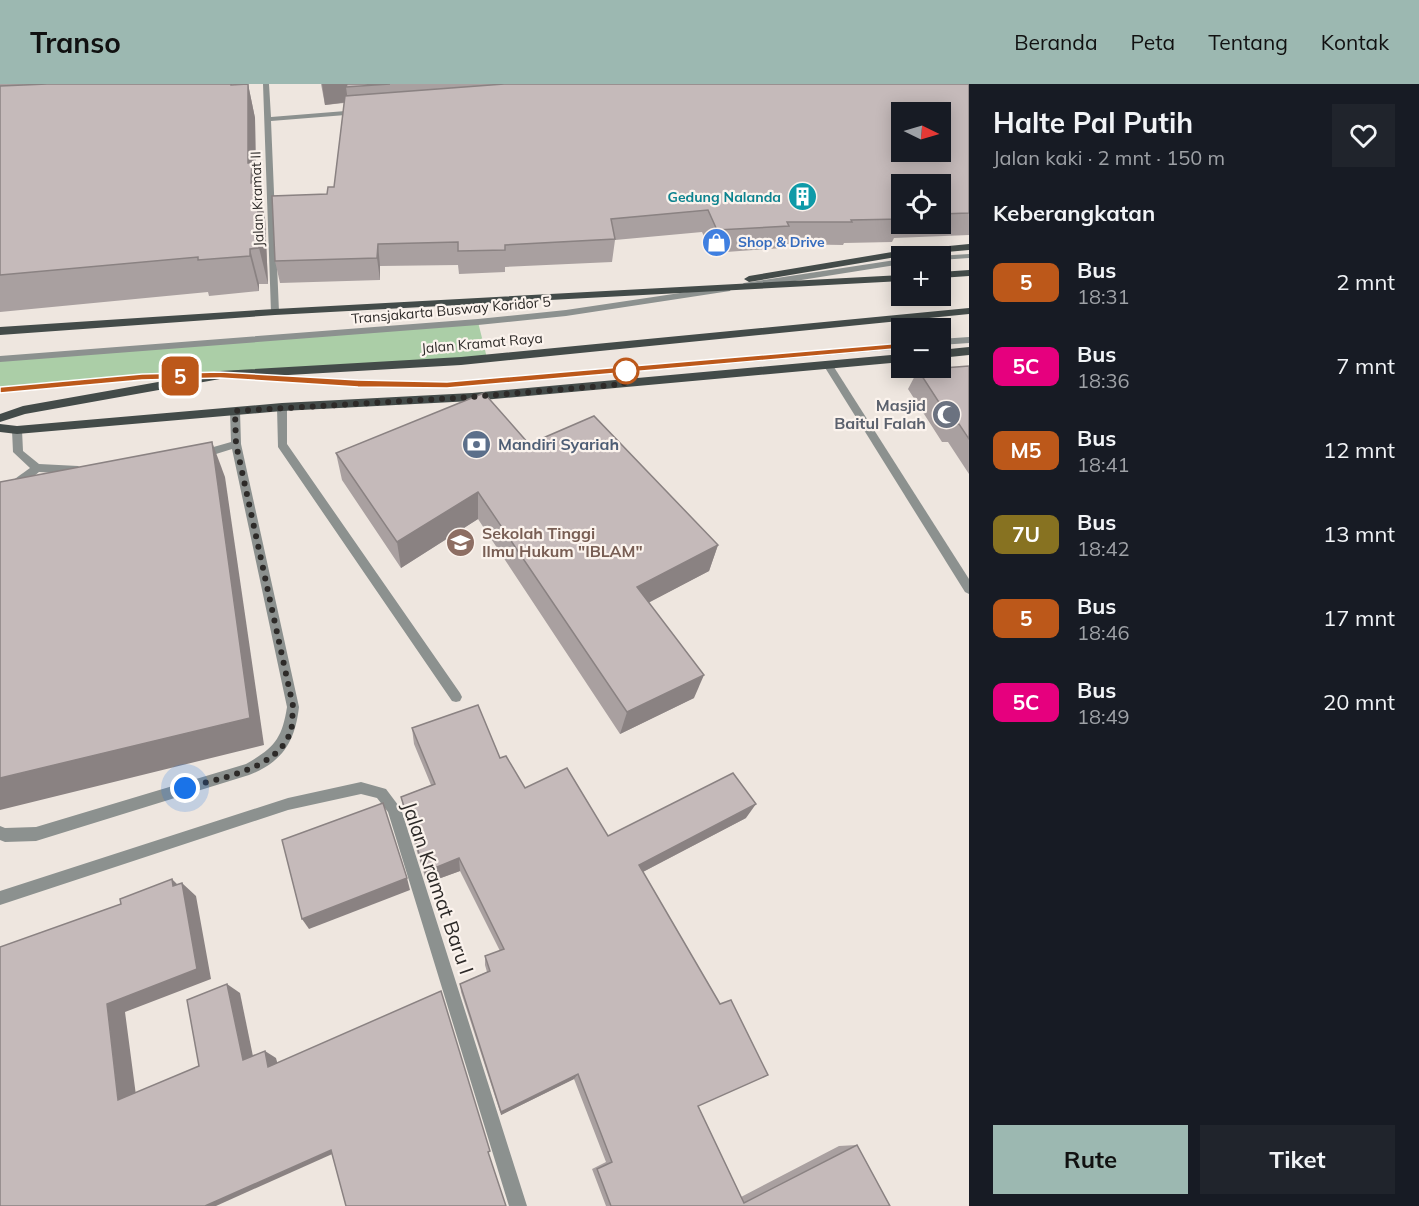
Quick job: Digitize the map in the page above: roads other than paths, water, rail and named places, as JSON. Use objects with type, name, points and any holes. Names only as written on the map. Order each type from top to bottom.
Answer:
[{"type":"main road","points":[[696,288],[898,254],[969,247]]},
{"type":"main road","points":[[951,274],[969,273]]},
{"type":"main road","points":[[0,331],[275,312],[891,279]]},
{"type":"main road","name":"Jalan Kramat Raya","points":[[0,418],[23,410],[220,375],[461,361],[969,311]]},
{"type":"main road","points":[[951,353],[969,351]]},
{"type":"main road","points":[[0,428],[17,430],[282,407],[472,397],[891,359]]},
{"type":"street","name":"Jalan Kramat II","points":[[267,84],[275,312]]},
{"type":"street","points":[[268,118],[366,111]]},
{"type":"street","points":[[951,257],[969,255]]},
{"type":"street","name":"Transjakarta Busway Koridor 5","points":[[0,359],[478,322],[566,313],[891,263]]},
{"type":"street","points":[[951,341],[969,340]]},
{"type":"street","points":[[0,390],[142,377],[220,375],[358,384],[447,385],[891,347]]},
{"type":"street","points":[[829,366],[969,589]]},
{"type":"street","points":[[282,407],[282,444],[456,697]]},
{"type":"street","points":[[0,833],[5,836],[36,834],[249,769],[275,754],[291,731],[293,706],[236,444],[235,411]]},
{"type":"street","points":[[17,430],[18,452],[37,468],[66,471],[88,469]]},
{"type":"street","points":[[186,457],[236,444]]},
{"type":"street","points":[[0,504],[7,492],[37,468]]},
{"type":"street","name":"Jalan Kramat Baru I","points":[[0,898],[288,804],[361,788],[381,793],[394,809],[518,1206]]},
{"type":"place","name":"Gedung Nalanda","points":[[802,197]]},
{"type":"place","name":"Shop & Drive","points":[[717,242]]},
{"type":"place","name":"Masjid Baitul Falah","points":[[947,414]]},
{"type":"place","name":"Mandiri Syariah","points":[[477,444]]},
{"type":"place","name":"Sekolah Tinggi Ilmu Hukum \"IBLAM\"","points":[[461,542]]}]
